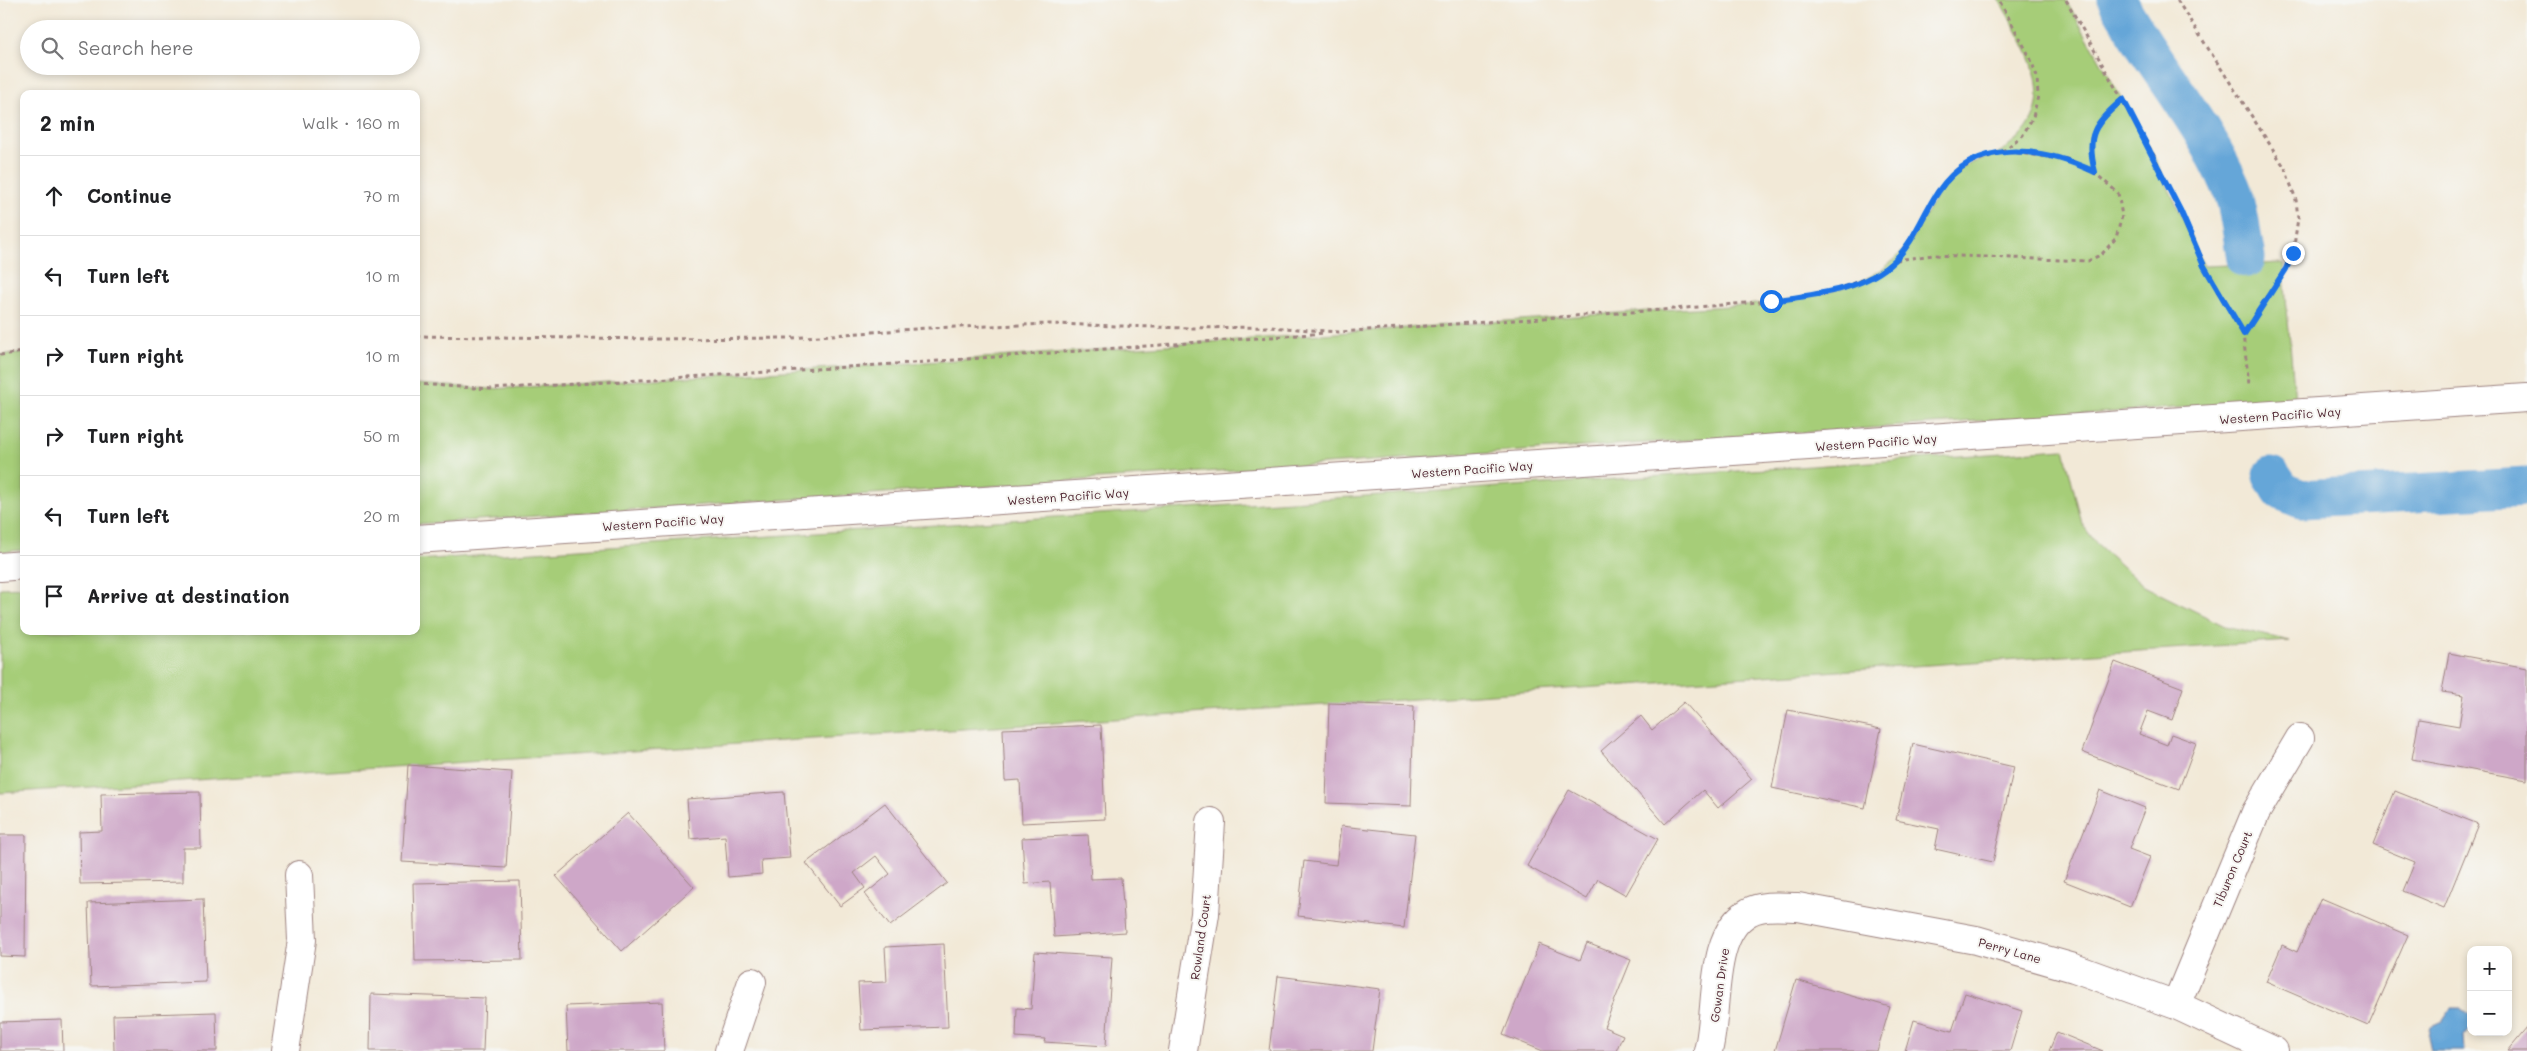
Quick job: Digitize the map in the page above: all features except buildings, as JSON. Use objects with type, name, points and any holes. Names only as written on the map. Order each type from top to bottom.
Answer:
[{"type":"street","name":"Western Pacific Way","points":[[420,539],[2527,398]]},
{"type":"street","points":[[0,566],[20,565]]},
{"type":"street","name":"Tiburon Court","points":[[2176,1005],[2256,812],[2300,738]]},
{"type":"street","name":"Rowland Court","points":[[1182,1051],[1206,914],[1212,822]]},
{"type":"street","points":[[285,1051],[302,940],[299,875]]},
{"type":"street","name":"Perry Lane","points":[[1736,922],[1750,911],[1773,906],[1798,907],[1976,940],[2074,968],[2176,1005],[2274,1051]]},
{"type":"street","name":"Gowan Drive","points":[[1708,1051],[1720,961],[1726,937],[1736,922]]},
{"type":"street","points":[[729,1051],[752,982]]},
{"type":"path","points":[[420,384],[490,389],[922,363],[1771,301],[1831,292],[1875,275],[1895,260],[1911,240],[1938,191],[1956,172],[1973,162],[2003,150],[2023,135],[2033,117],[2038,96],[2037,77],[2030,57],[1999,0]]},
{"type":"path","points":[[2066,0],[2123,99],[2180,210],[2204,266],[2244,334],[2253,417]]},
{"type":"path","points":[[2177,0],[2285,168],[2296,200],[2298,218],[2293,253],[2286,269],[2244,334]]},
{"type":"path","points":[[2095,172],[2090,152],[2091,138],[2098,123],[2123,99]]},
{"type":"path","points":[[1895,260],[1934,254],[2088,260],[2102,254],[2116,238],[2122,216],[2118,193],[2095,172],[2066,159],[2003,150]]},
{"type":"path","points":[[420,336],[654,339],[792,338],[928,328],[1051,324],[1188,328],[1270,327],[1339,332]]},
{"type":"path","points":[[0,355],[20,352]]},
{"type":"green space","points":[[1999,0],[2066,0],[2155,158],[2204,266],[2283,263],[2295,400],[420,524],[420,384],[490,389],[912,363],[1751,304],[1784,301],[1846,287],[1872,275],[1894,260],[1903,251],[1918,229],[1937,194],[1954,174],[1966,166],[1999,153],[2024,132],[2034,114],[2038,96],[2036,77],[2030,57]]},
{"type":"green space","points":[[20,352],[20,550],[0,552],[0,355]]},
{"type":"green space","points":[[2064,449],[2082,524],[2096,543],[2144,586],[2225,626],[2290,641],[0,793],[0,588],[20,587],[20,635],[420,635],[420,560]]},
{"type":"water","points":[[2451,1008],[2461,1008],[2467,1012],[2467,1032],[2464,1036],[2465,1051],[2432,1051],[2429,1037],[2431,1026],[2442,1021]]},
{"type":"waterway","points":[[2117,0],[2206,138],[2219,162],[2231,187],[2236,203],[2246,258]]},
{"type":"waterway","points":[[2272,476],[2282,491],[2301,499],[2527,487]]},
{"type":"route","points":[[1771,301],[1831,292],[1875,275],[1895,260],[1911,240],[1938,191],[1956,172],[1973,162],[2003,150],[2066,159],[2095,172],[2090,152],[2091,138],[2098,123],[2123,99],[2155,158],[2204,266],[2244,334],[2277,284],[2293,253]]}]
